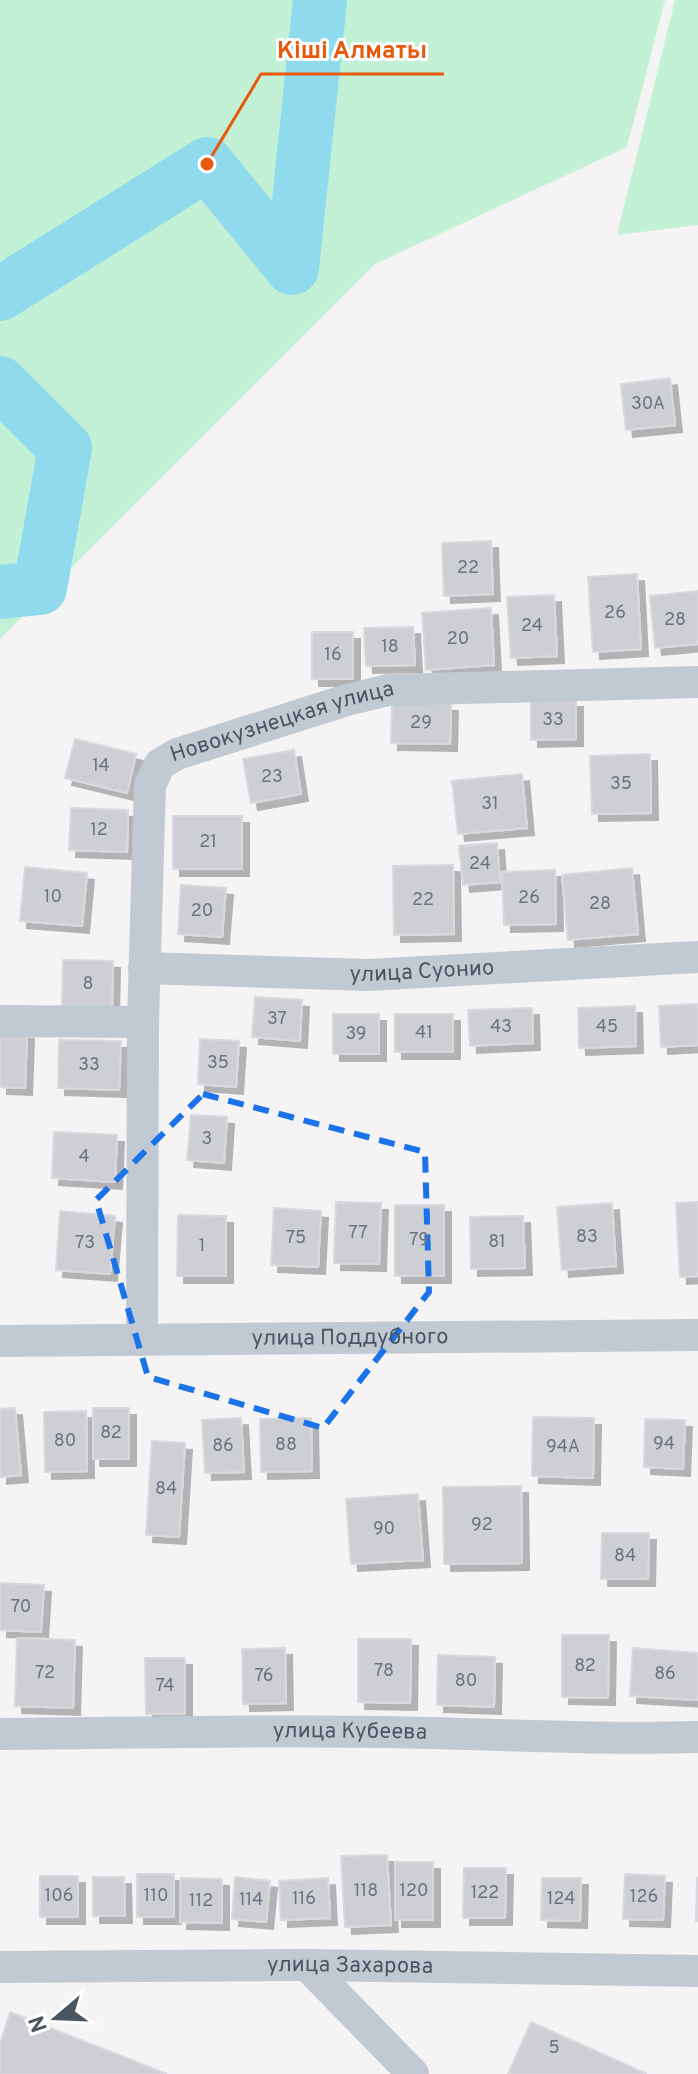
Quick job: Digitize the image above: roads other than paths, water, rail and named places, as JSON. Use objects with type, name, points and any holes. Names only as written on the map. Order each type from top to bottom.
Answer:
[{"type":"street","name":"Новокузнецкая улица","points":[[142,1340],[144,968],[150,785],[160,764],[177,754],[388,690],[698,682]]},
{"type":"street","name":"улица Суонио","points":[[144,968],[368,975],[698,957]]},
{"type":"street","points":[[0,1021],[143,1022]]},
{"type":"street","name":"улица Поддубного","points":[[0,1341],[698,1335]]},
{"type":"street","name":"улица Кубеева","points":[[0,1734],[265,1732],[630,1739],[698,1737]]},
{"type":"street","points":[[307,1965],[413,2074]]},
{"type":"street","name":"улица Захарова","points":[[0,1967],[307,1965],[698,1971]]},
{"type":"waterway","points":[[0,294],[207,164],[292,268],[320,0]]},
{"type":"waterway","points":[[0,383],[65,448],[40,588],[0,592]]},
{"type":"place","name":"Кіші Алматы","points":[[207,164]]}]
